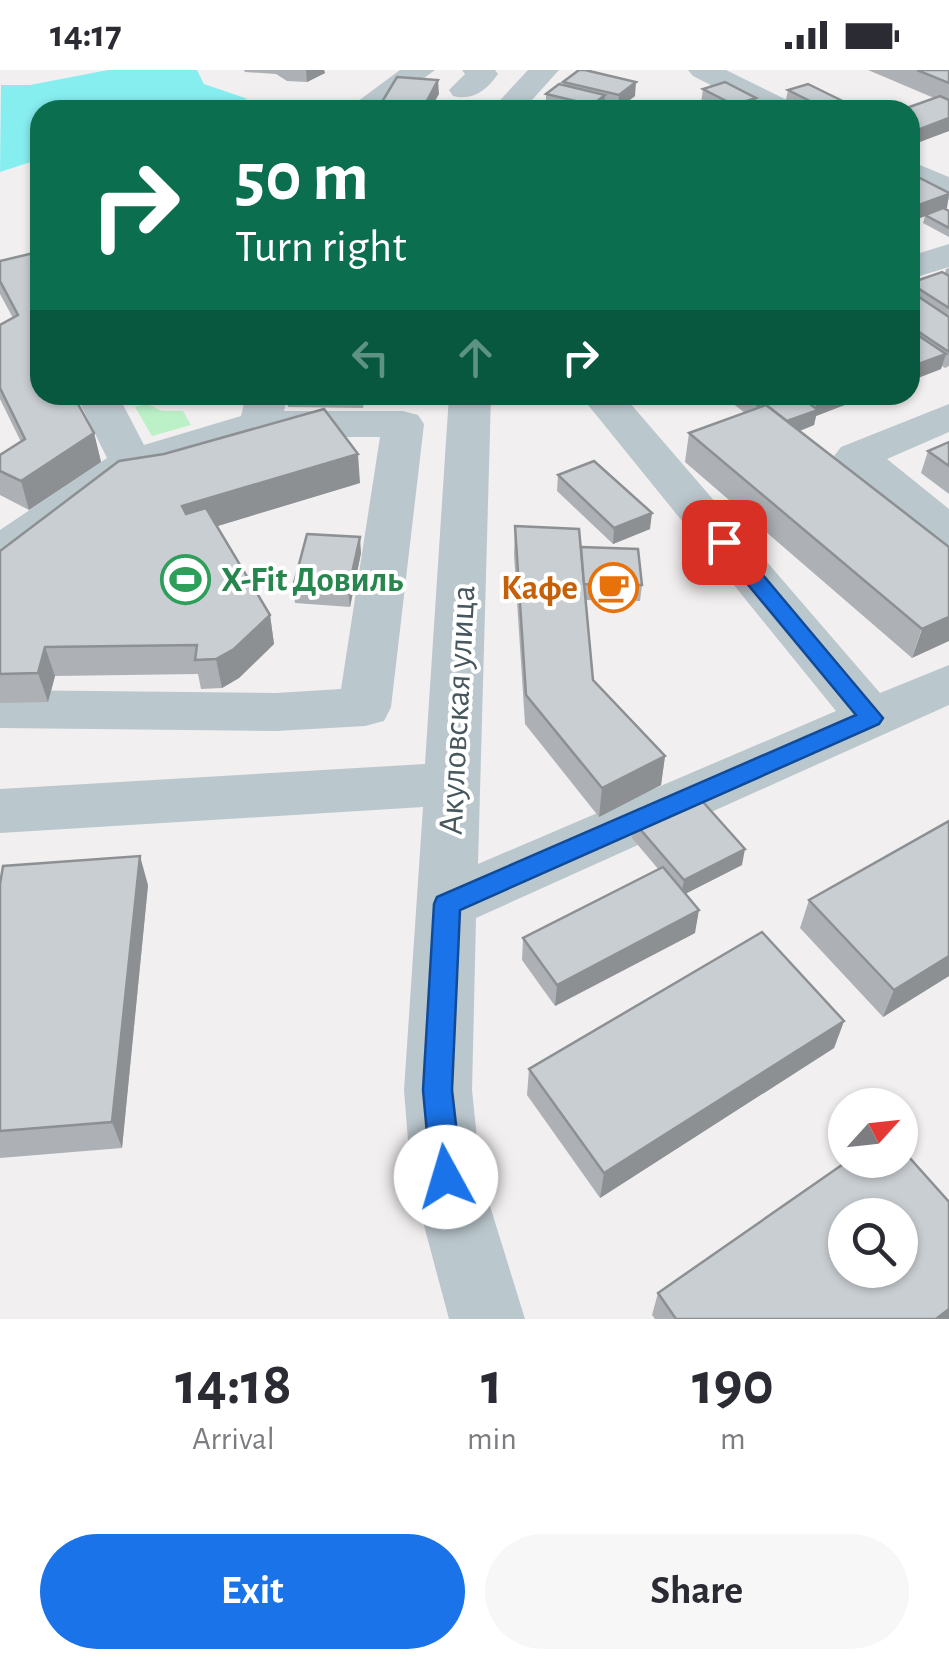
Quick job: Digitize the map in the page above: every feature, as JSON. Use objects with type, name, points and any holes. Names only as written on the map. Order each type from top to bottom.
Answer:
[{"type":"street","points":[[376,100],[420,70]]},
{"type":"street","points":[[516,100],[544,70]]},
{"type":"street","points":[[703,70],[764,100]]},
{"type":"street","points":[[920,177],[949,190]]},
{"type":"street","points":[[102,405],[131,462]]},
{"type":"street","name":"Акуловская улица","points":[[470,405],[439,1108],[446,1177],[487,1319]]},
{"type":"street","points":[[609,405],[871,718]]},
{"type":"street","points":[[0,709],[276,712],[365,706],[405,410],[264,410],[131,462],[1,550]]},
{"type":"street","points":[[949,417],[856,456],[949,532]]},
{"type":"street","points":[[447,904],[949,684]]},
{"type":"street","points":[[0,811],[454,784]]},
{"type":"green space","points":[[149,405],[162,411],[183,411],[191,425],[152,436],[135,407]]},
{"type":"water","points":[[108,70],[197,70],[204,84],[248,99],[30,100],[30,162],[0,172],[1,85],[30,85]]},
{"type":"building","points":[[579,70],[636,82],[619,95],[563,82]]},
{"type":"building","points":[[917,70],[949,70],[949,83]]},
{"type":"building","points":[[397,77],[438,80],[427,100],[383,100]]},
{"type":"building","points":[[725,82],[756,98],[724,100],[703,89]]},
{"type":"building","points":[[559,84],[605,95],[598,100],[571,100],[546,94]]},
{"type":"building","points":[[808,84],[841,100],[808,100],[788,90]]},
{"type":"building","points":[[940,96],[949,100],[949,118],[920,129],[920,103]]},
{"type":"building","points":[[920,178],[949,193],[920,205]]},
{"type":"building","points":[[943,208],[949,211],[949,228],[925,215]]},
{"type":"building","points":[[30,254],[30,405],[79,405],[94,433],[21,481],[0,471],[0,455],[25,439],[0,388],[0,325],[18,315],[0,281],[0,261]]},
{"type":"building","points":[[942,272],[949,276],[949,308],[920,289],[920,280]]},
{"type":"building","points":[[920,298],[949,317],[949,352],[920,333]]},
{"type":"building","points":[[920,337],[946,354],[920,363]]},
{"type":"building","points":[[766,405],[811,405],[818,410],[787,421]]},
{"type":"building","points":[[766,405],[949,547],[949,617],[922,629],[689,433]]},
{"type":"building","points":[[324,409],[358,454],[182,506],[186,514],[206,508],[270,615],[234,649],[216,659],[195,660],[197,645],[45,647],[38,673],[0,674],[0,551],[119,461],[164,454]]},
{"type":"building","points":[[949,442],[949,466],[928,451]]},
{"type":"building","points":[[594,461],[652,513],[614,528],[558,475]]},
{"type":"building","points":[[515,526],[579,529],[593,680],[665,756],[602,788],[526,695]]},
{"type":"building","points":[[307,534],[360,537],[348,591],[293,587]]},
{"type":"building","points":[[581,547],[638,549],[642,585],[584,584]]},
{"type":"building","points":[[695,793],[745,849],[684,880],[634,822]]},
{"type":"building","points":[[949,821],[949,956],[894,990],[809,900]]},
{"type":"building","points":[[140,856],[112,1122],[0,1131],[3,866]]},
{"type":"building","points":[[663,867],[699,910],[557,985],[523,938]]},
{"type":"building","points":[[762,932],[844,1021],[604,1173],[529,1069]]},
{"type":"building","points":[[918,1167],[949,1202],[949,1309],[936,1319],[676,1319],[658,1293],[828,1175],[828,1178],[918,1178]]},
{"type":"place","name":"X-Fit Довиль","points":[[186,579]]},
{"type":"place","name":"Кафе","points":[[613,587]]},
{"type":"route","points":[[446,1177],[438,1090],[447,904],[871,718],[724,542]]}]
